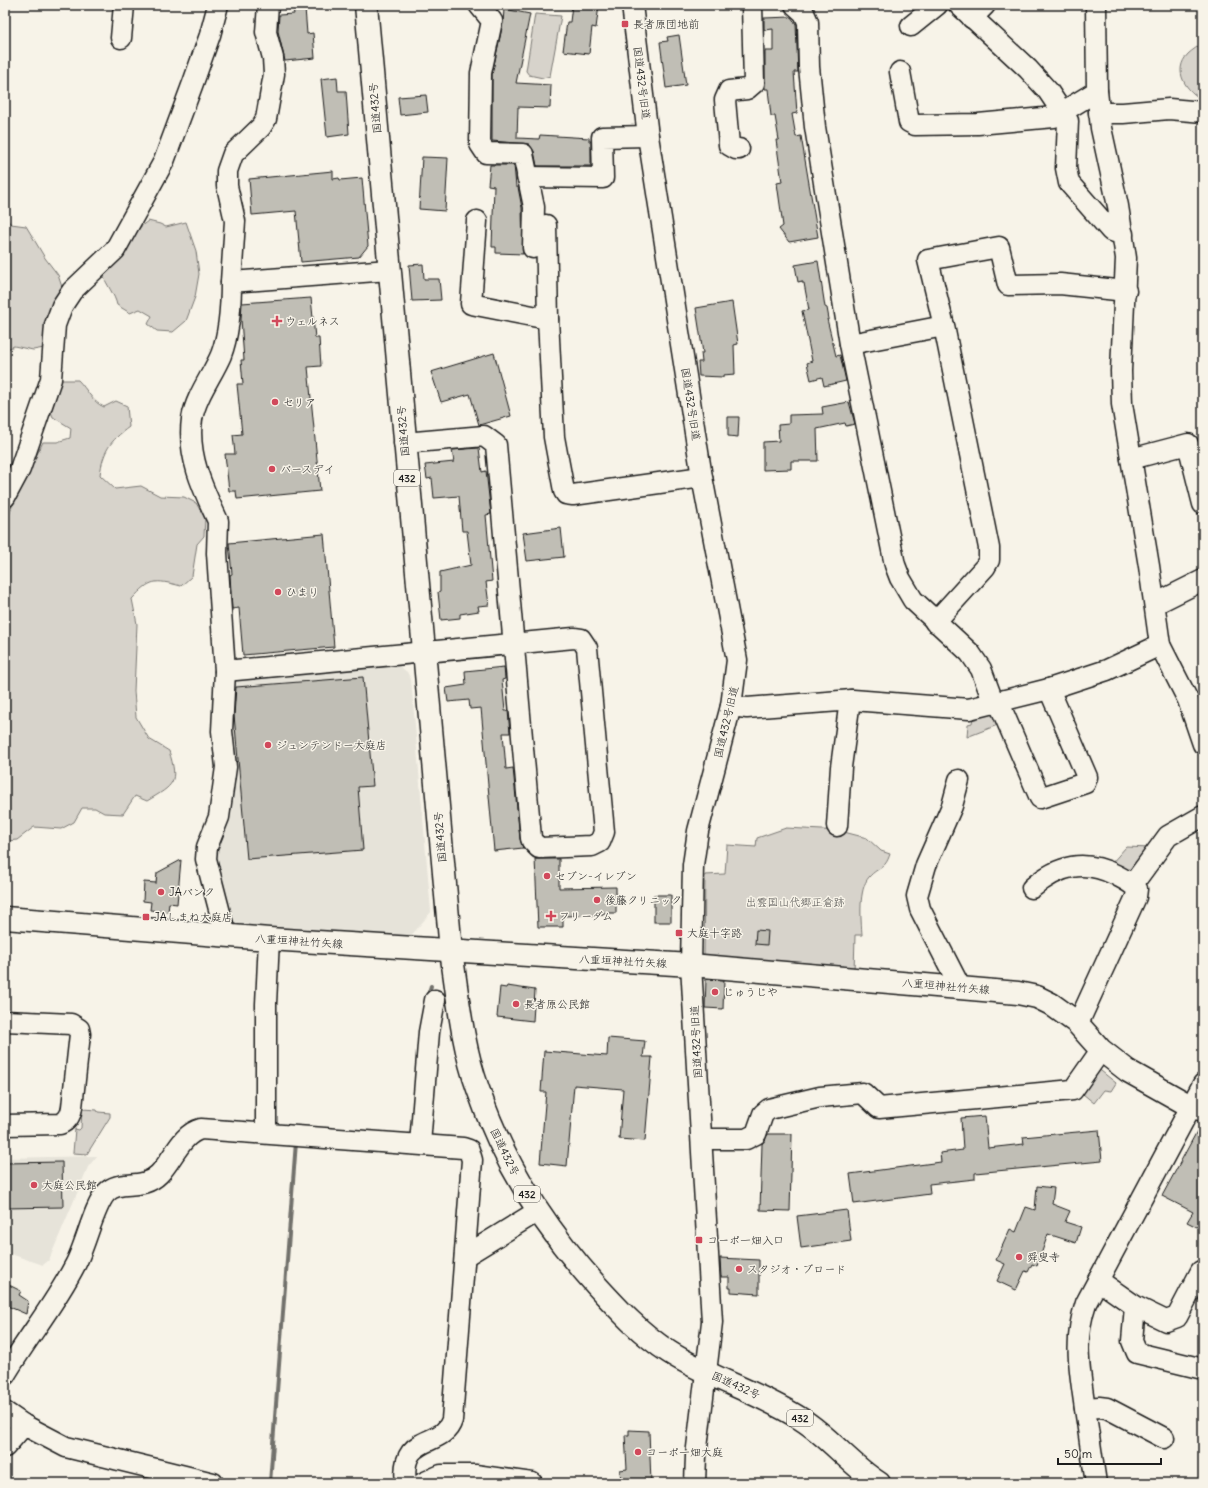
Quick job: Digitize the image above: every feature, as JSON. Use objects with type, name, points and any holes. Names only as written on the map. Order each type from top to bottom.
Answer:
[{"type":"main road","name":"国道432号","points":[[366,5],[404,443],[451,951],[462,1027],[477,1088],[494,1130],[518,1179],[538,1211],[578,1264],[629,1321],[669,1352],[707,1373],[778,1405],[803,1420],[822,1434],[845,1456],[880,1483]]},
{"type":"main road","name":"八重垣神社竹矢線","points":[[5,918],[269,939],[691,965],[1018,993],[1037,997],[1051,1004],[1076,1022],[1101,1050],[1128,1072],[1197,1109]]},
{"type":"street","points":[[121,38],[124,5]]},
{"type":"street","points":[[5,497],[20,469],[51,379],[55,325],[62,306],[72,291],[115,250],[164,161],[198,70],[218,5]]},
{"type":"street","points":[[226,936],[206,859],[206,847],[219,816],[226,767],[222,731],[225,671],[217,552],[219,529],[218,521],[198,478],[194,465],[192,420],[195,408],[221,354],[226,334],[235,220],[227,186],[227,171],[233,154],[261,127],[266,119],[274,74],[273,58],[266,32],[268,5]]},
{"type":"street","points":[[479,5],[492,21],[481,73],[480,144],[486,153],[523,154],[534,207],[533,248]]},
{"type":"street","name":"国道432号旧道","points":[[632,5],[648,136],[702,476],[736,660],[731,706],[698,831],[694,865],[691,965],[712,1322],[696,1456],[695,1483]]},
{"type":"street","points":[[739,149],[729,145],[725,100],[728,91],[747,89],[754,83],[752,5]]},
{"type":"street","points":[[911,26],[937,5]]},
{"type":"street","points":[[1096,5],[1097,90],[1099,113],[1123,234],[1126,258],[1126,291],[1121,383],[1122,404],[1155,604],[1160,645],[1188,700],[1203,744]]},
{"type":"street","points":[[798,6],[804,12],[808,22],[809,67],[815,127],[850,344],[895,565],[902,583],[913,600],[973,658],[981,668],[996,704],[1040,798],[1085,784],[1088,777],[1050,689]]},
{"type":"street","points":[[972,9],[1048,91],[1063,112],[1069,126],[1066,168],[1069,183],[1111,232],[1123,234]]},
{"type":"street","points":[[900,72],[909,122],[916,125],[978,124],[1054,117],[1097,90]]},
{"type":"street","points":[[1099,113],[1123,114],[1169,110],[1203,112]]},
{"type":"street","points":[[527,177],[602,178],[602,137],[648,136]]},
{"type":"street","points":[[546,197],[548,319],[554,437],[564,491],[566,494],[573,495],[702,476]]},
{"type":"street","points":[[477,221],[471,304],[548,319]]},
{"type":"street","points":[[935,622],[985,568],[989,560],[989,548],[944,326],[928,260],[1000,247],[1008,285],[1060,284],[1126,291]]},
{"type":"street","points":[[231,282],[389,270]]},
{"type":"street","points":[[850,344],[944,326]]},
{"type":"street","points":[[225,671],[514,644],[574,638],[581,639],[587,648],[604,832],[603,837],[596,844],[539,848],[532,841],[514,644],[496,446],[484,436],[404,443]]},
{"type":"street","points":[[1131,459],[1196,442],[1203,504]]},
{"type":"street","points":[[1155,604],[1203,580]]},
{"type":"street","points":[[731,706],[747,708],[850,700],[969,709],[996,704],[1050,689],[1107,670],[1160,645]]},
{"type":"street","points":[[837,826],[841,767],[850,700]]},
{"type":"street","points":[[958,780],[952,806],[926,865],[917,896],[920,909],[960,987]]},
{"type":"street","points":[[1132,884],[1168,836],[1203,816]]},
{"type":"street","points":[[1032,888],[1044,878],[1057,871],[1082,865],[1104,869],[1132,884],[1137,889],[1136,897],[1082,1014],[1076,1022]]},
{"type":"street","points":[[266,1133],[266,1004],[269,939]]},
{"type":"street","points":[[420,1144],[429,1032],[435,1000]]},
{"type":"street","points":[[5,1020],[71,1024],[79,1029],[80,1034],[72,1112],[69,1118],[60,1124],[5,1125]]},
{"type":"street","points":[[702,1139],[746,1139],[756,1134],[764,1114],[769,1109],[820,1097],[863,1093],[879,1108],[1072,1090],[1101,1050]]},
{"type":"street","points":[[1096,1483],[1078,1364],[1077,1343],[1082,1314],[1098,1280],[1197,1109],[1203,1084]]},
{"type":"street","points":[[5,1375],[76,1264],[103,1197],[114,1187],[142,1185],[151,1181],[159,1174],[187,1137],[194,1131],[201,1129],[266,1133],[463,1148],[471,1154],[466,1256],[452,1420],[446,1431],[417,1446],[411,1452],[406,1461],[404,1474],[406,1483]]},
{"type":"street","points":[[466,1256],[538,1211]]},
{"type":"street","points":[[1098,1280],[1135,1306],[1166,1320],[1177,1317],[1201,1271]]},
{"type":"street","points":[[1135,1306],[1132,1341],[1137,1354],[1203,1369]]},
{"type":"street","points":[[1085,1408],[1099,1406],[1107,1408],[1164,1438]]},
{"type":"street","points":[[5,1412],[24,1425],[66,1447],[213,1483]]},
{"type":"street","points":[[5,1447],[24,1425]]},
{"type":"street","points":[[424,1483],[441,1475],[475,1475],[532,1483]]},
{"type":"shaded area","points":[[397,664],[407,672],[411,679],[431,912],[410,937],[230,924],[212,848],[230,678]]},
{"type":"shaded area","points":[[97,1156],[88,1167],[49,1260],[43,1265],[8,1253],[5,1259],[5,1158]]},
{"type":"green space","points":[[535,14],[561,16],[550,76],[543,78],[529,75],[526,71]]},
{"type":"green space","points":[[1203,42],[1203,100],[1191,91],[1183,80],[1181,67],[1183,60],[1188,54]]},
{"type":"green space","points":[[5,217],[11,224],[26,226],[45,258],[58,275],[63,290],[44,348],[33,350],[14,346],[5,350]]},
{"type":"green space","points":[[148,221],[166,227],[186,222],[196,251],[199,274],[195,297],[186,321],[173,332],[157,331],[148,324],[152,316],[140,309],[130,313],[117,305],[104,277],[108,264],[114,255],[136,231]]},
{"type":"green space","points":[[62,380],[78,380],[93,399],[104,407],[116,401],[127,406],[129,427],[108,447],[103,459],[100,475],[115,489],[141,486],[160,496],[184,497],[196,503],[205,518],[204,536],[197,544],[192,576],[181,586],[165,582],[154,582],[149,584],[132,599],[137,624],[134,691],[136,717],[149,739],[169,751],[174,770],[172,782],[163,791],[147,801],[135,796],[123,814],[104,813],[95,808],[82,808],[74,822],[61,829],[34,827],[17,840],[6,841],[5,527],[13,504],[43,442],[57,442],[70,438],[71,428],[53,417],[48,404]]},
{"type":"green space","points":[[990,712],[997,717],[1000,724],[967,737],[968,724],[972,723],[973,718]]},
{"type":"green space","name":"出雲国山代郷正倉跡","points":[[786,828],[840,831],[867,838],[881,851],[890,854],[886,863],[869,877],[863,889],[861,905],[862,935],[855,935],[854,972],[704,960],[705,875],[725,874],[727,845],[756,847],[757,838]]},
{"type":"green space","points":[[1126,847],[1151,848],[1133,873],[1111,864]]},
{"type":"green space","points":[[1096,1067],[1116,1083],[1111,1091],[1104,1090],[1094,1103],[1083,1094],[1084,1084]]},
{"type":"green space","points":[[82,1109],[110,1113],[110,1117],[87,1154],[73,1153],[75,1129],[79,1130],[81,1128]]},
{"type":"building","points":[[572,5],[599,5],[596,28],[592,27],[589,54],[563,51],[567,22],[570,22]]},
{"type":"building","points":[[305,8],[307,34],[313,33],[315,58],[285,61],[278,31],[279,15],[294,14],[293,9]]},
{"type":"building","points":[[504,9],[530,14],[516,83],[551,85],[550,108],[518,107],[517,138],[539,139],[540,135],[589,138],[589,141],[591,141],[591,166],[537,166],[534,151],[529,144],[492,141],[492,74],[503,23]]},
{"type":"building","points":[[791,17],[796,24],[798,72],[794,72],[797,113],[792,114],[796,137],[801,136],[818,237],[789,242],[779,229],[783,226],[777,183],[782,182],[776,140],[779,140],[775,116],[771,116],[768,89],[765,89],[765,51],[773,51],[773,29],[764,30],[764,18]]},
{"type":"building","points":[[679,35],[686,85],[666,88],[660,42],[668,41],[667,37]]},
{"type":"building","points":[[337,77],[338,91],[346,91],[349,134],[327,137],[321,79]]},
{"type":"building","points":[[426,95],[428,112],[400,115],[398,97]]},
{"type":"building","points":[[422,157],[448,158],[445,211],[419,209]]},
{"type":"building","points":[[490,165],[514,165],[516,187],[518,187],[522,208],[523,254],[496,253],[496,247],[492,247],[494,186],[488,185]]},
{"type":"building","points":[[333,171],[333,179],[339,178],[340,180],[362,178],[368,246],[359,257],[301,262],[296,211],[252,215],[249,179]]},
{"type":"building","points":[[818,261],[825,307],[827,308],[829,319],[827,319],[836,356],[840,355],[846,381],[824,386],[822,377],[811,380],[807,363],[812,361],[802,311],[809,310],[804,283],[802,283],[802,281],[798,282],[795,265]]},
{"type":"building","points":[[423,264],[424,279],[439,279],[441,300],[412,301],[409,265]]},
{"type":"building","points":[[311,298],[315,338],[319,338],[321,366],[308,367],[320,491],[237,499],[236,491],[229,491],[225,454],[235,454],[233,435],[242,434],[237,384],[243,384],[241,360],[244,360],[241,319],[242,303]]},
{"type":"building","points":[[732,302],[738,344],[734,345],[735,374],[723,375],[723,377],[699,376],[698,362],[702,362],[701,353],[703,353],[696,308]]},
{"type":"building","points":[[494,353],[511,416],[479,425],[470,394],[441,402],[431,372]]},
{"type":"building","points":[[849,402],[855,424],[846,426],[845,423],[817,429],[818,461],[791,461],[791,469],[763,470],[763,442],[779,441],[778,425],[789,424],[789,415],[823,414],[822,407]]},
{"type":"building","points":[[728,417],[739,417],[738,437],[728,436]]},
{"type":"building","points":[[479,448],[482,472],[486,471],[491,514],[486,515],[492,581],[486,582],[489,605],[478,606],[479,611],[460,614],[460,618],[441,620],[438,592],[440,591],[440,572],[471,565],[467,531],[462,531],[459,496],[434,498],[432,478],[427,479],[425,465],[454,462],[452,450]]},
{"type":"building","points":[[561,528],[564,557],[527,561],[523,533]]},
{"type":"building","name":"ひまり","points":[[324,534],[334,647],[243,655],[239,608],[232,609],[230,575],[232,574],[229,543]]},
{"type":"building","points":[[504,667],[505,679],[502,680],[505,711],[508,711],[510,733],[503,733],[506,769],[513,768],[520,839],[523,848],[494,851],[481,708],[470,709],[469,700],[448,702],[446,688],[466,685],[465,671]]},
{"type":"building","points":[[363,677],[373,786],[358,787],[363,850],[247,859],[234,715],[236,687]]},
{"type":"building","points":[[535,859],[559,859],[559,888],[616,887],[616,913],[603,913],[603,915],[563,916],[563,927],[538,927]]},
{"type":"building","name":"JAバンク","points":[[181,860],[177,904],[169,903],[168,912],[150,910],[151,902],[143,901],[144,882],[156,883],[157,873]]},
{"type":"building","points":[[654,895],[671,895],[671,922],[654,922]]},
{"type":"building","points":[[756,930],[768,931],[767,945],[755,944]]},
{"type":"building","name":"じゅうじや","points":[[706,979],[724,980],[723,1009],[705,1008]]},
{"type":"building","name":"長者原公民館","points":[[507,986],[535,990],[533,1021],[497,1017],[500,987],[506,988]]},
{"type":"building","points":[[608,1038],[645,1041],[643,1057],[652,1057],[645,1141],[619,1139],[623,1089],[574,1085],[567,1166],[540,1163],[546,1092],[541,1092],[544,1051],[607,1056]]},
{"type":"building","points":[[985,1116],[988,1148],[1024,1144],[1023,1137],[1099,1130],[1102,1161],[975,1173],[975,1179],[929,1184],[930,1194],[854,1204],[850,1174],[941,1162],[940,1153],[963,1150],[961,1118]]},
{"type":"building","points":[[1202,1122],[1203,1230],[1187,1222],[1193,1212],[1162,1196]]},
{"type":"building","points":[[768,1134],[792,1134],[790,1211],[760,1210],[762,1144]]},
{"type":"building","name":"大庭公民館","points":[[62,1162],[63,1207],[5,1208],[5,1163]]},
{"type":"building","points":[[1037,1186],[1054,1188],[1052,1204],[1070,1211],[1065,1222],[1081,1227],[1076,1243],[1048,1234],[1037,1266],[1032,1264],[1028,1272],[1025,1271],[1016,1290],[997,1281],[1005,1264],[996,1260],[1010,1229],[1016,1232],[1026,1207],[1035,1210]]},
{"type":"building","points":[[847,1210],[851,1241],[801,1248],[797,1216]]},
{"type":"building","name":"スタジオ・ブロード","points":[[720,1258],[759,1260],[759,1294],[731,1292],[731,1288],[729,1288],[729,1277],[721,1277]]},
{"type":"building","points":[[5,1283],[21,1291],[19,1295],[28,1301],[26,1314],[5,1305]]},
{"type":"building","name":"コーポ一畑大庭","points":[[629,1430],[649,1431],[651,1483],[621,1483],[620,1470],[627,1469],[625,1435],[629,1435]]},
{"type":"waterway","points":[[427,998],[431,986]]},
{"type":"waterway","points":[[270,1483],[296,1142]]},
{"type":"place","name":"長者原団地前","points":[[625,24]]},
{"type":"place","name":"ウェルネス","points":[[277,321]]},
{"type":"place","name":"セリア","points":[[275,402]]},
{"type":"place","name":"バースデイ","points":[[272,469]]},
{"type":"place","name":"ひまり","points":[[278,592]]},
{"type":"place","name":"ジュンテンドー大庭店","points":[[268,745]]},
{"type":"place","name":"セブン-イレブン","points":[[547,876]]},
{"type":"place","name":"JAバンク","points":[[161,892]]},
{"type":"place","name":"後藤クリニック","points":[[597,900]]},
{"type":"place","name":"フリーダム","points":[[551,916]]},
{"type":"place","name":"JAしまね大庭店","points":[[146,917]]},
{"type":"place","name":"大庭十字路","points":[[679,933]]},
{"type":"place","name":"じゅうじや","points":[[715,992]]},
{"type":"place","name":"長者原公民館","points":[[516,1004]]},
{"type":"place","name":"大庭公民館","points":[[34,1185]]},
{"type":"place","name":"コーポ一畑入口","points":[[699,1240]]},
{"type":"place","name":"舜叟寺","points":[[1019,1257]]},
{"type":"place","name":"スタジオ・ブロード","points":[[739,1269]]},
{"type":"place","name":"コーポ一畑大庭","points":[[638,1452]]}]
